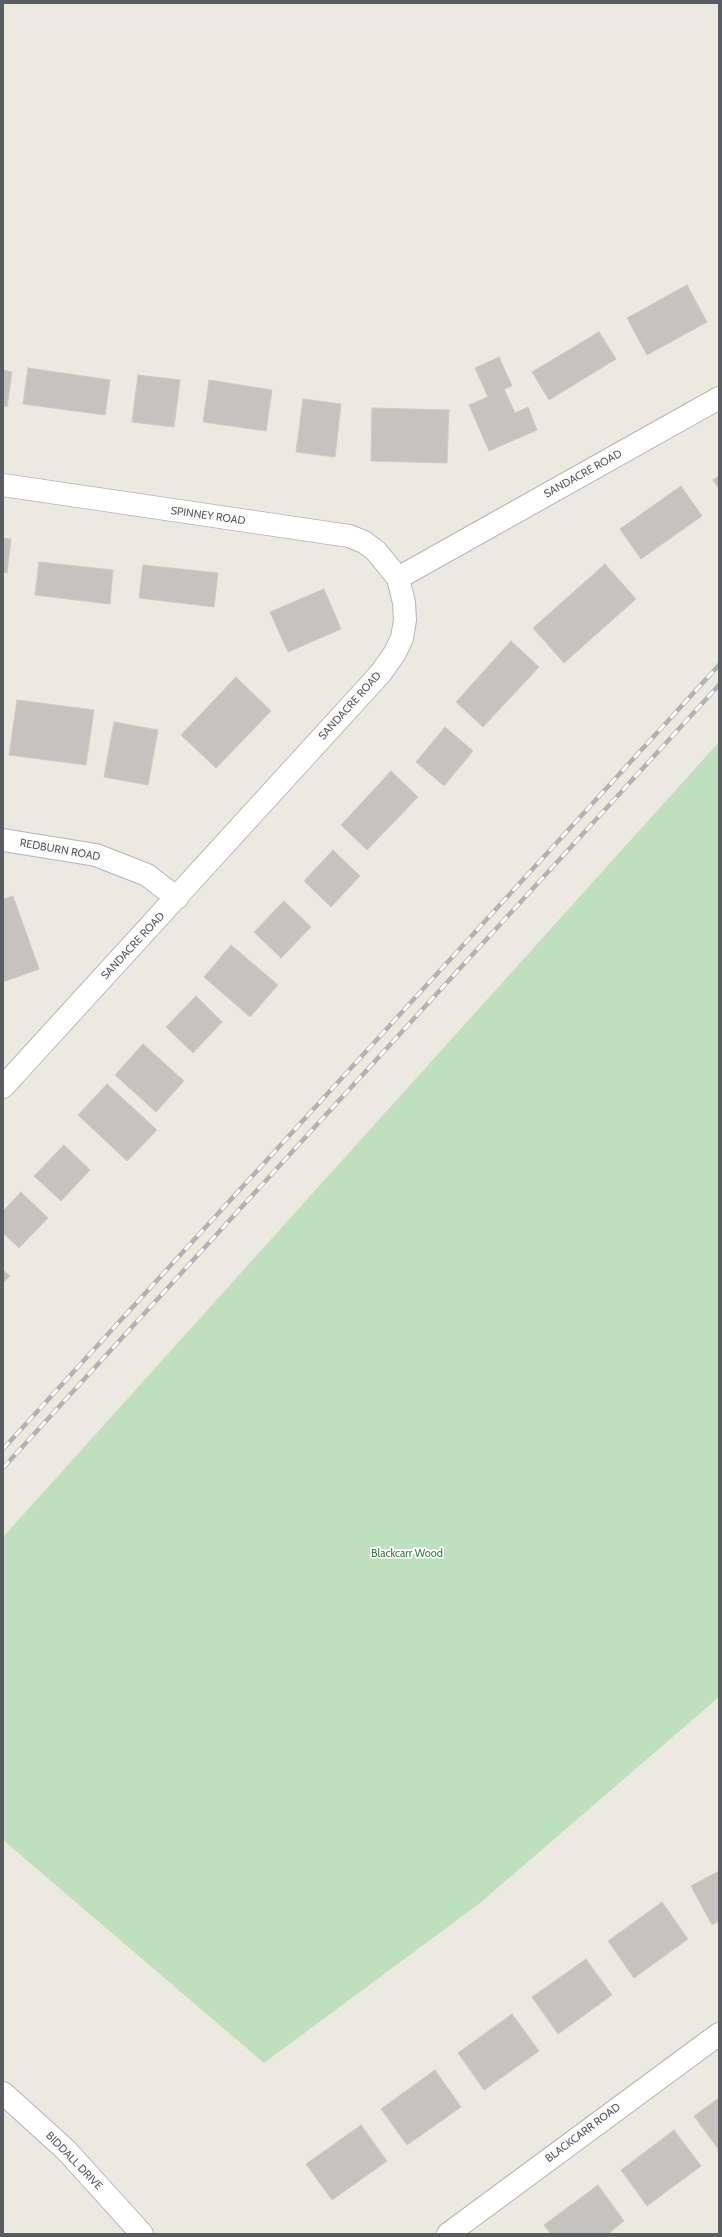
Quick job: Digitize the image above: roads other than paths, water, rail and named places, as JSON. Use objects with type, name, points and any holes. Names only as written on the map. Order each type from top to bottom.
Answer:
[{"type":"street","name":"SANDACRE ROAD","points":[[3,1087],[380,674],[402,638],[405,620],[404,603],[398,578],[719,398]]},
{"type":"street","name":"SPINNEY ROAD","points":[[3,485],[349,536],[364,542],[376,551],[398,578]]},
{"type":"street","name":"REDBURN ROAD","points":[[3,840],[96,855],[147,875],[176,898]]},
{"type":"street","name":"BLACKCARR ROAD","points":[[448,2234],[719,2034]]},
{"type":"street","name":"BIDDALL DRIVE","points":[[3,2093],[66,2150],[142,2234]]},
{"type":"railway","points":[[3,1449],[719,665]]},
{"type":"railway","points":[[3,1468],[719,685]]},
{"type":"park label","name":"Blackcarr Wood","points":[[407,1554]]}]
